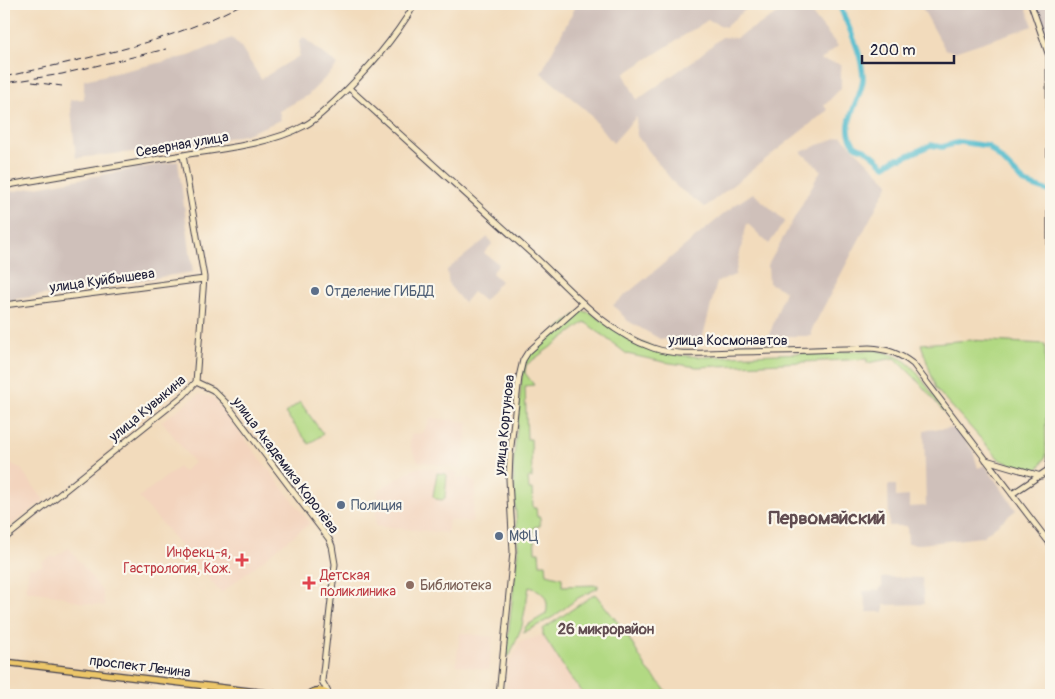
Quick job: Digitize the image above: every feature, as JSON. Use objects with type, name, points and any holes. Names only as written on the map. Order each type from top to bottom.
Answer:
[{"type":"main road","name":"Северная улица","points":[[4,186],[266,140],[303,127],[314,121],[378,57],[400,29],[415,4]]},
{"type":"main road","points":[[1031,4],[1049,56],[1051,428]]},
{"type":"main road","name":"улица Космонавтов","points":[[349,88],[545,266],[583,303],[611,326],[634,340],[667,352],[697,353],[869,348],[896,352],[913,364],[1051,545]]},
{"type":"main road","name":"улица Кувыкина","points":[[4,539],[184,395],[196,382],[204,279],[183,155]]},
{"type":"main road","name":"улица Куйбышева","points":[[4,305],[204,279]]},
{"type":"main road","name":"улица Кортунова","points":[[499,695],[513,552],[509,478],[510,454],[521,366],[528,352],[583,303]]},
{"type":"main road","name":"улица Академика Королёва","points":[[196,382],[213,390],[226,403],[332,546],[335,564],[322,674],[323,684],[329,695]]},
{"type":"main road","points":[[1012,494],[1048,470],[1051,449]]},
{"type":"main road","points":[[985,459],[1041,476]]},
{"type":"main road","name":"проспект Ленина","points":[[4,662],[284,695]]},
{"type":"main road","points":[[309,694],[320,684],[322,674]]},
{"type":"main road","points":[[203,695],[204,686]]},
{"type":"main road","points":[[309,694],[321,691],[329,695]]},
{"type":"shaded area","points":[[577,4],[752,4],[725,27],[708,20],[624,74],[637,100],[694,60],[722,37],[736,38],[795,4],[804,4],[838,46],[821,60],[841,64],[841,88],[824,106],[828,110],[705,207],[677,187],[637,136],[636,117],[613,143],[586,110],[541,73]]},
{"type":"shaded area","points":[[920,4],[1025,4],[1033,26],[954,52],[945,49]]},
{"type":"shaded area","points":[[1034,4],[1051,4],[1051,52]]},
{"type":"shaded area","points":[[303,37],[338,65],[307,96],[279,111],[281,120],[244,135],[172,148],[76,158],[70,100],[84,99],[84,80],[189,56],[232,38],[241,47],[261,79],[299,56],[300,42]]},
{"type":"shaded area","points":[[841,136],[889,183],[812,329],[812,336],[769,336],[785,291],[769,283],[768,265],[821,170],[801,152]]},
{"type":"shaded area","points":[[178,161],[193,272],[4,301],[4,193]]},
{"type":"shaded area","points":[[753,193],[785,221],[769,244],[747,223],[735,275],[717,282],[701,344],[660,339],[628,321],[613,305],[735,205]]},
{"type":"shaded area","points":[[488,237],[492,244],[484,253],[499,264],[492,273],[501,281],[484,301],[473,292],[464,303],[449,285],[447,270]]},
{"type":"shaded area","points":[[199,394],[213,398],[310,523],[221,593],[139,497],[179,467],[183,472],[194,463],[162,421]]},
{"type":"shaded area","points":[[431,418],[468,422],[461,469],[418,461],[410,446],[411,434],[423,433]]},
{"type":"shaded area","points":[[956,428],[973,451],[978,468],[985,465],[1016,510],[982,537],[908,544],[907,526],[889,526],[888,485],[896,485],[896,497],[909,496],[909,507],[926,506],[924,430]]},
{"type":"shaded area","points":[[12,464],[20,468],[44,500],[4,530],[4,465]]},
{"type":"shaded area","points":[[418,467],[457,472],[457,478],[468,478],[476,483],[472,522],[449,520],[447,533],[375,526],[378,490]]},
{"type":"shaded area","points":[[69,548],[102,591],[105,606],[78,602],[58,595],[26,591],[29,567],[36,568],[36,566],[42,566],[42,562]]},
{"type":"shaded area","points":[[882,578],[922,578],[924,604],[884,605],[884,612],[867,612],[863,591],[879,590],[882,586]]},
{"type":"shaded area","points":[[460,633],[493,637],[489,670],[456,665]]},
{"type":"shaded area","points":[[543,635],[584,695],[505,695],[508,663],[513,657],[519,642]]},
{"type":"green space","points":[[579,312],[591,313],[624,336],[675,355],[705,357],[874,350],[886,353],[896,356],[915,370],[952,420],[895,358],[867,363],[867,359],[697,367],[627,354],[585,322],[526,365],[525,373],[534,385],[525,386],[527,439],[531,439],[532,478],[528,478],[529,489],[532,489],[533,508],[536,508],[537,517],[540,517],[540,526],[534,527],[535,552],[539,552],[540,564],[546,564],[547,574],[562,578],[562,586],[598,585],[598,588],[578,598],[553,617],[523,633],[526,626],[546,614],[547,609],[546,600],[542,593],[529,587],[522,626],[510,655],[507,656],[518,548],[513,466],[523,366],[533,349]]},
{"type":"green space","points":[[970,340],[1045,344],[1046,456],[1036,473],[1000,460],[936,389],[921,344]]},
{"type":"green space","points":[[300,402],[323,434],[309,444],[285,413]]},
{"type":"green space","points":[[437,473],[447,475],[445,498],[442,500],[436,499],[433,496]]},
{"type":"green space","points":[[595,594],[624,630],[647,669],[670,695],[585,695],[570,677],[543,635],[543,629]]},
{"type":"waterway","points":[[839,4],[854,40],[862,68],[862,85],[849,127],[850,136],[855,145],[870,153],[885,166],[897,158],[902,158],[931,145],[942,147],[960,142],[988,146],[1025,183],[1051,192]]},
{"type":"railway","points":[[4,77],[156,40],[214,18],[242,4]]},
{"type":"railway","points":[[11,82],[62,74],[166,49]]},
{"type":"railway","points":[[32,82],[62,86]]},
{"type":"place","name":"Отделение ГИБДД","points":[[315,291]]},
{"type":"place","name":"Полиция","points":[[341,505]]},
{"type":"place","name":"МФЦ","points":[[499,536]]},
{"type":"place","name":"Инфекц-я, Гастрология, Кож.","points":[[242,560]]},
{"type":"place","name":"Детская поликлиника","points":[[309,583]]},
{"type":"place","name":"Библиотека","points":[[410,585]]},
{"type":"district","name":"Первомайский","points":[[827,517]]},
{"type":"district","name":"26 микрорайон","points":[[606,629]]}]
